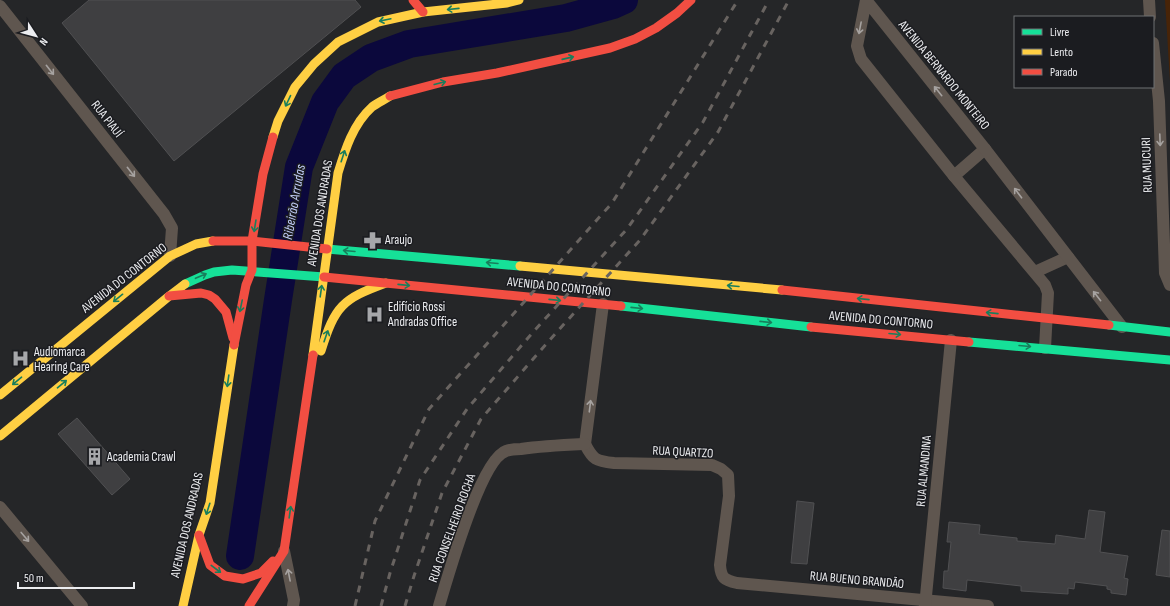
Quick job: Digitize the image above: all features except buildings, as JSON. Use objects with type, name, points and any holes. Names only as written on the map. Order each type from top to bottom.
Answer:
[{"type":"main road","points":[[412,0],[423,12]]},
{"type":"main road","name":"AVENIDA DOS ANDRADAS","points":[[183,606],[199,535],[210,503],[234,342],[246,285],[255,271],[256,242],[263,174],[278,121],[295,86],[314,64],[338,42],[378,22],[423,12],[507,3],[519,0]]},
{"type":"main road","name":"AVENIDA DOS ANDRADAS","points":[[249,606],[284,551],[311,371],[338,173],[347,145],[358,124],[372,107],[391,96],[443,82],[504,71],[610,48],[634,39],[656,28],[677,13],[691,0]]},
{"type":"main road","name":"AVENIDA DO CONTORNO","points":[[0,395],[170,256],[204,242],[218,240],[256,242],[798,292],[1170,332]]},
{"type":"main road","name":"AVENIDA DO CONTORNO","points":[[0,436],[188,282],[206,274],[226,270],[324,276],[801,326],[1170,360]]},
{"type":"main road","points":[[311,371],[321,351],[333,319],[342,305],[353,297],[386,283]]},
{"type":"main road","points":[[168,297],[202,293],[215,299],[226,312],[234,342]]},
{"type":"main road","points":[[199,535],[210,565],[225,576],[243,579],[261,573],[284,551]]},
{"type":"street","name":"AVENIDA BERNARDO MONTEIRO","points":[[866,0],[985,149],[1122,327]]},
{"type":"street","name":"AVENIDA BERNARDO MONTEIRO","points":[[866,0],[857,46],[861,59],[954,176],[1045,285],[1048,293],[1045,348]]},
{"type":"street","points":[[1149,0],[1150,16]]},
{"type":"street","name":"RUA PIAUÍ","points":[[0,6],[164,214],[172,228],[170,256]]},
{"type":"street","name":"RUA MUCURI","points":[[1154,48],[1164,101],[1165,273],[1170,285]]},
{"type":"street","points":[[954,176],[985,149]]},
{"type":"street","points":[[1035,272],[1068,258]]},
{"type":"street","points":[[585,444],[600,304]]},
{"type":"street","name":"RUA ALMANDINA","points":[[926,603],[951,340]]},
{"type":"street","name":"RUA QUARTZO","points":[[585,444],[590,455],[600,462],[712,465],[721,468],[728,475],[729,496],[720,565],[724,579]]},
{"type":"street","name":"RUA CONSELHEIRO ROCHA","points":[[439,606],[448,573],[478,493],[489,468],[497,458],[505,451],[511,450],[530,447],[585,444]]},
{"type":"street","points":[[0,507],[82,606]]},
{"type":"street","name":"AVENIDA DOS ANDRADAS","points":[[284,551],[294,600],[293,606]]},
{"type":"street","name":"RUA BUENO BRANDÃO","points":[[724,579],[737,583],[926,603],[988,606]]},
{"type":"shaded area","points":[[1165,0],[1170,0],[1170,81]]},
{"type":"waterway","name":"Ribeirão Arrudas","points":[[240,556],[299,167],[325,102],[344,76],[371,58],[409,44],[566,18],[613,5],[624,0]]},
{"type":"railway","points":[[355,606],[375,521],[429,409],[612,203],[738,0]]},
{"type":"railway","points":[[381,606],[420,480],[467,409],[534,331],[627,229],[703,122],[769,0]]},
{"type":"railway","points":[[405,606],[442,493],[481,419],[640,240],[718,132],[789,0]]},
{"type":"traffic: fast","points":[[327,249],[520,266]]},
{"type":"traffic: fast","points":[[185,284],[214,272],[232,270],[324,277]]},
{"type":"traffic: fast","points":[[621,306],[811,327]]},
{"type":"traffic: fast","points":[[1109,325],[1170,332]]},
{"type":"traffic: fast","points":[[969,342],[1170,360]]},
{"type":"traffic: slow","points":[[273,137],[278,121],[295,87],[314,64],[338,42],[378,22],[423,12],[507,3],[519,0]]},
{"type":"traffic: slow","points":[[313,355],[338,173],[350,138],[360,121],[372,107],[390,96]]},
{"type":"traffic: slow","points":[[0,395],[170,256],[196,244],[213,241]]},
{"type":"traffic: slow","points":[[520,266],[782,290]]},
{"type":"traffic: slow","points":[[321,351],[331,324],[342,306],[359,294],[386,283]]},
{"type":"traffic: slow","points":[[0,436],[185,284]]},
{"type":"traffic: slow","points":[[183,606],[199,535],[210,503],[234,345]]},
{"type":"traffic: jam","points":[[413,0],[423,12]]},
{"type":"traffic: jam","points":[[390,96],[443,82],[497,73],[610,48],[635,39],[656,28],[677,13],[691,0]]},
{"type":"traffic: jam","points":[[234,345],[246,285],[252,270],[252,241],[263,174],[273,137]]},
{"type":"traffic: jam","points":[[213,241],[252,241],[327,249]]},
{"type":"traffic: jam","points":[[324,277],[621,306]]},
{"type":"traffic: jam","points":[[782,290],[1109,325]]},
{"type":"traffic: jam","points":[[169,296],[201,293],[209,295],[215,299],[226,312],[233,338]]},
{"type":"traffic: jam","points":[[811,327],[969,342]]},
{"type":"traffic: jam","points":[[249,606],[284,551],[313,355]]},
{"type":"traffic: jam","points":[[199,535],[210,565],[225,576],[243,579],[261,573],[273,561]]},
{"type":"place","name":"Araujo","points":[[372,240]]},
{"type":"place","name":"Edifício Rossi Andradas Office","points":[[375,314]]},
{"type":"place","name":"Audiomarca Hearing Care","points":[[21,359]]},
{"type":"place","name":"Academia Crawl","points":[[94,457]]}]
